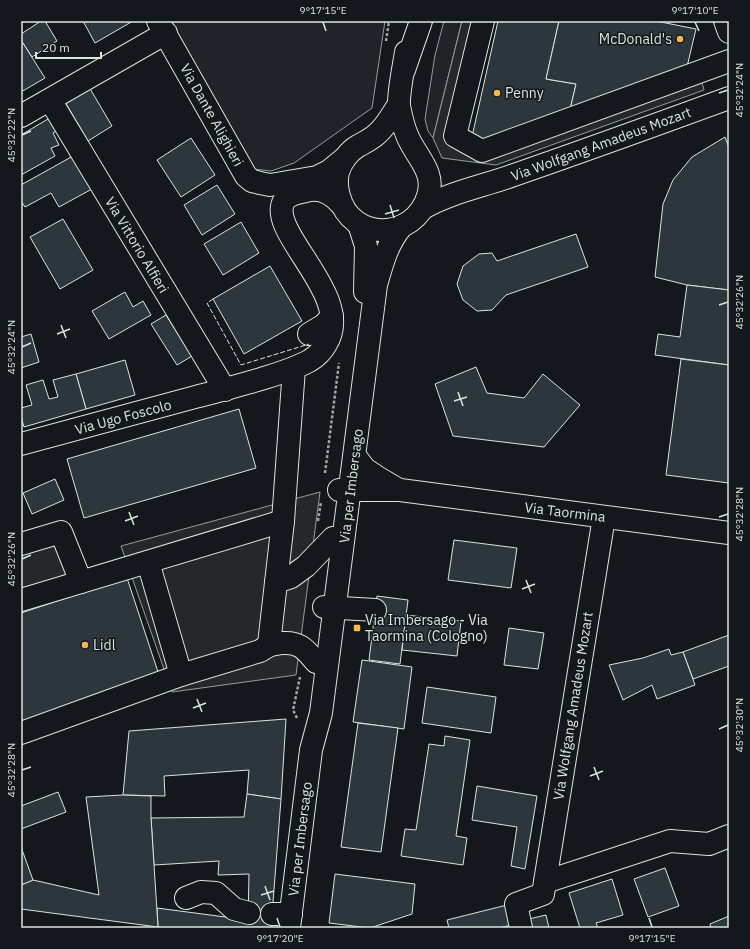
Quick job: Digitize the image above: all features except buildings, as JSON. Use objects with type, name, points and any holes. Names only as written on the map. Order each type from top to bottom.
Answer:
[{"type":"main road","name":"Via per Imbersago","points":[[284,919],[311,750],[321,713],[329,607],[334,489],[355,456],[376,285],[382,263],[393,237],[402,227],[414,219],[423,208],[428,194],[429,180],[420,158],[407,136],[399,104],[411,21]]},
{"type":"main road","points":[[404,70],[421,21]]},
{"type":"main road","points":[[482,21],[455,136],[482,151],[729,61]]},
{"type":"main road","points":[[725,21],[729,32]]},
{"type":"main road","points":[[21,116],[50,100],[162,27]]},
{"type":"main road","name":"Via Dante Alighieri","points":[[162,27],[246,176],[252,181],[270,185],[317,177],[329,171],[345,158]]},
{"type":"main road","name":"Via Wolfgang Amadeus Mozart","points":[[423,208],[436,201],[500,180],[729,98]]},
{"type":"main road","name":"Via Vittorio Alfieri","points":[[50,100],[224,390]]},
{"type":"main road","name":"Via per Imbersago","points":[[371,140],[379,132],[399,104]]},
{"type":"main road","name":"Via per Imbersago","points":[[402,227],[387,230],[373,230],[359,224],[348,215],[340,203],[337,189],[338,173],[345,158],[356,147],[371,140],[387,138],[402,142],[420,158]]},
{"type":"main road","points":[[420,158],[440,177],[454,185],[472,189]]},
{"type":"main road","points":[[282,184],[270,195],[267,208],[270,218],[317,300],[322,318],[320,326]]},
{"type":"main road","points":[[320,326],[330,308],[325,292],[287,229],[282,216],[282,211],[285,200],[288,197],[300,192],[314,189],[332,195],[340,203]]},
{"type":"main road","name":"Via per Imbersago","points":[[311,750],[311,656],[329,607],[334,489],[366,285],[366,246],[359,224]]},
{"type":"main road","points":[[224,390],[294,368],[310,360],[320,353],[325,346],[333,327],[320,326]]},
{"type":"main road","points":[[269,644],[286,490],[294,368]]},
{"type":"main road","name":"Via Ugo Foscolo","points":[[21,444],[224,390]]},
{"type":"main road","name":"Via Taormina","points":[[355,456],[365,469],[400,490]]},
{"type":"main road","name":"Via Taormina","points":[[334,489],[400,490],[729,533]]},
{"type":"main road","name":"Via Wolfgang Amadeus Mozart","points":[[544,888],[604,517]]},
{"type":"main road","points":[[21,600],[283,521]]},
{"type":"main road","points":[[21,544],[61,532],[81,582]]},
{"type":"main road","points":[[276,582],[291,577],[313,559],[333,538]]},
{"type":"main road","points":[[148,562],[181,676]]},
{"type":"main road","points":[[329,607],[375,610]]},
{"type":"main road","points":[[21,734],[181,676],[260,651],[269,644],[294,642],[311,656]]},
{"type":"main road","points":[[521,928],[516,904],[544,888],[670,841],[709,844],[729,836]]},
{"type":"main road","points":[[186,898],[201,892],[216,893],[234,909],[249,913]]},
{"type":"path","points":[[386,43],[389,21]]},
{"type":"path","points":[[313,559],[334,489],[340,359]]},
{"type":"path","points":[[311,656],[293,710],[311,750]]},
{"type":"shaded area","points":[[165,21],[385,21],[372,108],[294,163],[271,171],[253,169]]},
{"type":"shaded area","points":[[444,21],[462,21],[433,138],[428,131],[425,119],[435,55]]},
{"type":"shaded area","points":[[462,21],[475,21],[446,142],[481,155],[700,75],[704,90],[496,165],[442,158],[433,138]]},
{"type":"shaded area","points":[[320,492],[296,675],[172,692],[121,546]]},
{"type":"shaded area","points":[[61,532],[81,582],[21,600],[21,544]]},
{"type":"fence","points":[[213,299],[207,303],[241,365],[309,344]]},
{"type":"place","name":"McDonald's","points":[[680,39]]},
{"type":"place","name":"Penny","points":[[497,93]]},
{"type":"place","name":"Via Imbersago - Via Taormina (Cologno)","points":[[357,628]]},
{"type":"place","name":"Lidl","points":[[85,645]]}]
